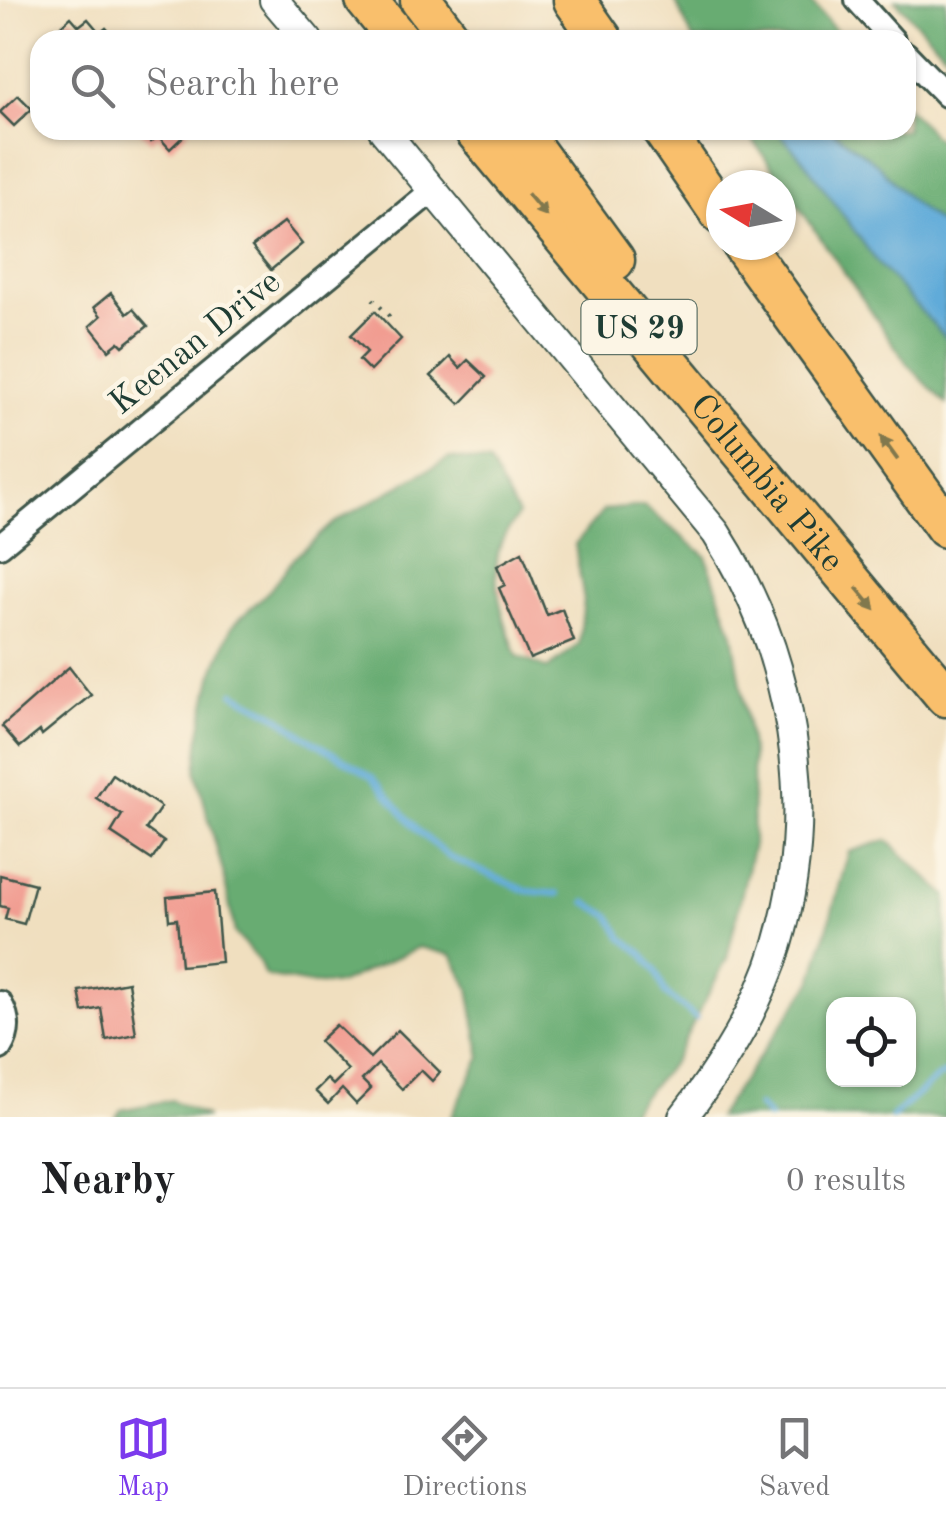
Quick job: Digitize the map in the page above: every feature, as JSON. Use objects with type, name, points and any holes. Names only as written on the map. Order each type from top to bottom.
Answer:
[{"type":"highway","points":[[366,0],[392,30]]},
{"type":"highway","points":[[421,0],[443,30]]},
{"type":"highway","points":[[574,0],[595,30]]},
{"type":"highway","points":[[606,0],[624,30]]},
{"type":"highway","name":"Columbia Pike","points":[[482,140],[946,696]]},
{"type":"highway","points":[[527,140],[804,524]]},
{"type":"highway","points":[[671,140],[706,192]]},
{"type":"highway","points":[[688,140],[706,172]]},
{"type":"highway","points":[[755,260],[946,527]]},
{"type":"street","points":[[274,0],[300,30]]},
{"type":"street","points":[[857,0],[884,30]]},
{"type":"street","points":[[916,64],[946,95]]},
{"type":"street","points":[[391,140],[716,533],[744,576],[776,658],[786,699],[797,790],[790,887],[778,943],[759,994],[734,1042],[683,1117]]},
{"type":"street","name":"Keenan Drive","points":[[0,546],[433,190]]},
{"type":"street","points":[[0,1003],[8,1029],[0,1048]]},
{"type":"path","points":[[373,299],[389,316],[386,324]]},
{"type":"green space","points":[[675,0],[809,0],[835,30],[688,30]]},
{"type":"green space","points":[[895,0],[946,0],[946,54]]},
{"type":"green space","points":[[916,117],[946,148],[946,229],[911,201],[878,165],[844,140],[916,140]]},
{"type":"green space","points":[[753,140],[786,140],[880,266],[946,338],[946,404],[908,365],[796,203],[796,170],[774,170]]},
{"type":"green space","points":[[449,458],[489,463],[518,515],[501,543],[496,571],[500,601],[517,656],[548,669],[579,644],[584,601],[575,544],[604,510],[644,506],[706,556],[733,634],[752,754],[753,844],[727,958],[673,1062],[625,1117],[451,1117],[481,1057],[469,988],[452,955],[419,947],[339,984],[310,984],[265,976],[259,961],[235,933],[196,772],[212,677],[232,626],[270,590],[294,558],[332,524]]},
{"type":"green space","points":[[887,840],[946,895],[946,1117],[717,1117],[812,982],[849,852]]},
{"type":"green space","points":[[172,1100],[207,1117],[116,1117],[121,1110]]},
{"type":"water","points":[[786,140],[844,140],[878,165],[911,201],[946,229],[946,338],[880,266]]},
{"type":"building","points":[[71,17],[79,26],[88,19],[97,30],[56,30]]},
{"type":"building","points":[[18,95],[30,107],[14,126],[0,112]]},
{"type":"building","points":[[162,140],[179,140],[170,149]]},
{"type":"building","points":[[284,222],[302,244],[271,270],[252,247]]},
{"type":"building","points":[[111,293],[127,314],[133,309],[148,326],[123,346],[119,342],[109,350],[90,326],[101,316],[94,307]]},
{"type":"building","points":[[375,311],[401,339],[370,371],[359,360],[367,352],[351,335]]},
{"type":"building","points":[[450,357],[460,368],[468,360],[486,377],[460,404],[431,376]]},
{"type":"building","points":[[522,552],[547,615],[562,609],[574,641],[530,659],[499,588],[505,585],[497,566]]},
{"type":"building","points":[[69,667],[91,695],[42,735],[40,731],[20,747],[2,726]]},
{"type":"building","points":[[112,774],[161,807],[146,829],[164,842],[152,860],[111,833],[122,815],[96,798]]},
{"type":"building","points":[[0,875],[35,884],[24,924],[5,919],[8,908],[0,906]]},
{"type":"building","points":[[215,892],[221,962],[181,966],[177,919],[169,920],[167,897]]},
{"type":"building","points":[[128,982],[136,1034],[106,1040],[101,1008],[83,1012],[79,991]]},
{"type":"building","points":[[336,1025],[370,1058],[398,1030],[440,1072],[432,1081],[421,1070],[402,1089],[378,1064],[362,1080],[371,1089],[356,1104],[342,1089],[328,1104],[315,1091],[327,1079],[333,1085],[348,1070],[319,1041]]},
{"type":"waterway","points":[[234,693],[373,777],[418,831],[449,857],[527,891],[558,894]]},
{"type":"waterway","points":[[586,902],[610,916],[623,938],[656,971],[665,993],[696,1018]]},
{"type":"waterway","points":[[892,1117],[946,1074]]},
{"type":"waterway","points":[[758,1106],[769,1117]]}]
